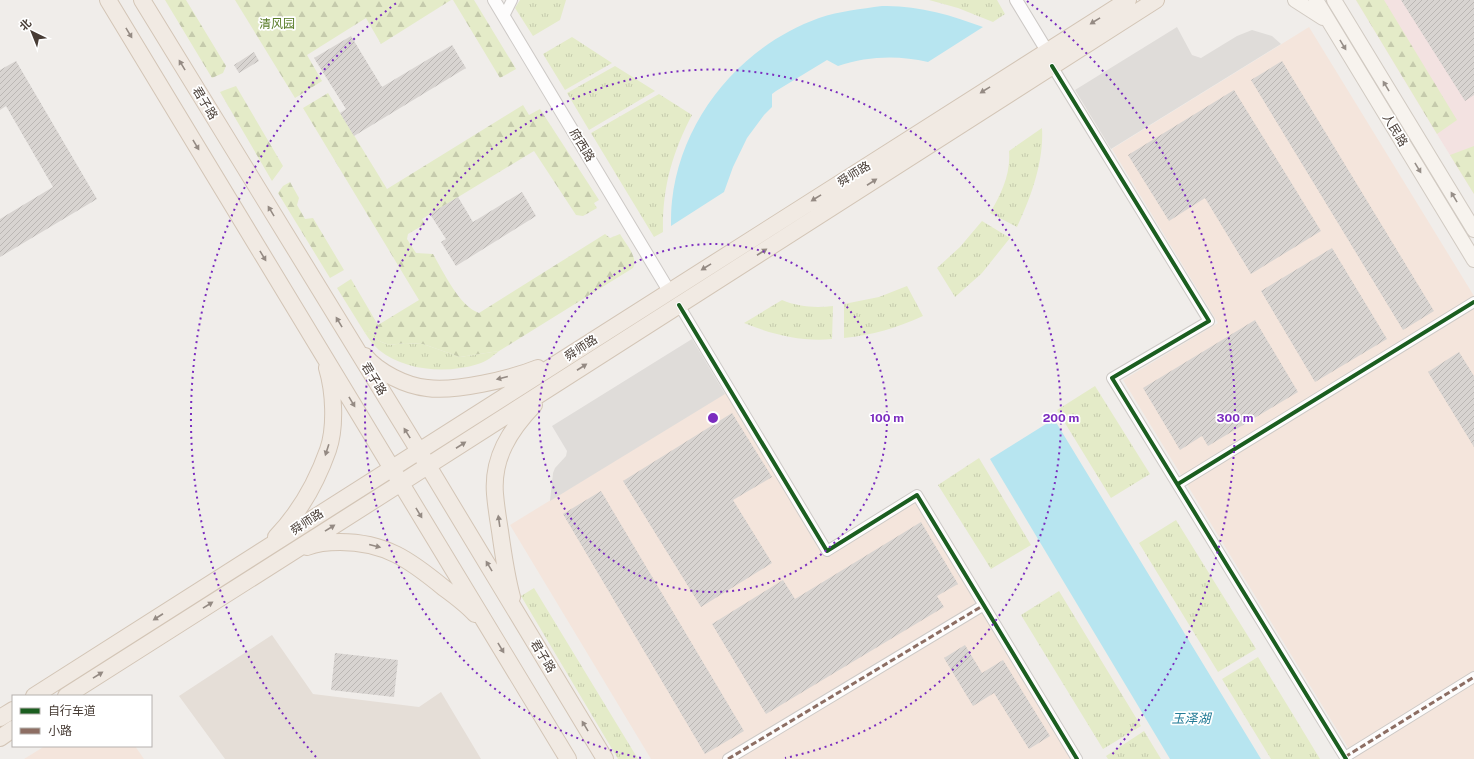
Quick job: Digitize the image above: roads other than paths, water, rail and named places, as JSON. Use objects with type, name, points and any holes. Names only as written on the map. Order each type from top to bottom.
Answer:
[{"type":"main road","points":[[108,0],[568,759]]},
{"type":"main road","name":"君子路","points":[[142,0],[348,338],[419,451],[605,759]]},
{"type":"main road","name":"舜师路","points":[[36,695],[1128,0]]},
{"type":"main road","name":"舜师路","points":[[68,695],[1156,0]]},
{"type":"main road","points":[[1295,0],[1309,8],[1329,23]]},
{"type":"main road","name":"人民路","points":[[1316,0],[1474,260]]},
{"type":"main road","name":"人民路","points":[[1338,3],[1474,230]]},
{"type":"main road","points":[[348,338],[375,367],[408,383],[426,388],[443,389],[486,382],[526,373],[566,357]]},
{"type":"main road","points":[[261,551],[281,532],[306,496],[328,449],[332,409],[330,377],[324,357]]},
{"type":"main road","points":[[517,614],[504,561],[495,494],[499,456],[508,437],[520,420],[557,383]]},
{"type":"main road","points":[[272,565],[309,546],[331,542],[352,542],[375,545],[391,551],[426,573],[473,612],[490,630]]},
{"type":"main road","points":[[0,718],[12,711]]},
{"type":"main road","points":[[0,738],[12,730]]},
{"type":"street","name":"府西路","points":[[494,0],[670,291]]},
{"type":"street","points":[[504,16],[512,0]]},
{"type":"street","points":[[1016,0],[1047,51]]},
{"type":"street","points":[[1052,66],[1209,321],[1112,378],[1346,758],[1474,676]]},
{"type":"street","points":[[1178,484],[1474,302]]},
{"type":"street","points":[[679,305],[827,551],[917,495],[1077,759]]},
{"type":"street","points":[[728,759],[984,605]]},
{"type":"water","points":[[882,6],[921,9],[983,27],[928,62],[906,58],[872,58],[838,66],[827,60],[776,91],[772,94],[772,107],[764,115],[747,138],[733,167],[724,192],[671,226],[672,201],[678,170],[688,141],[702,114],[720,89],[741,66],[764,47],[791,30],[819,18],[843,12]]},
{"type":"water","name":"玉泽湖","points":[[1054,419],[1261,759],[1170,759],[990,459]]},
{"type":"park label","name":"清风园","points":[[277,24]]}]
